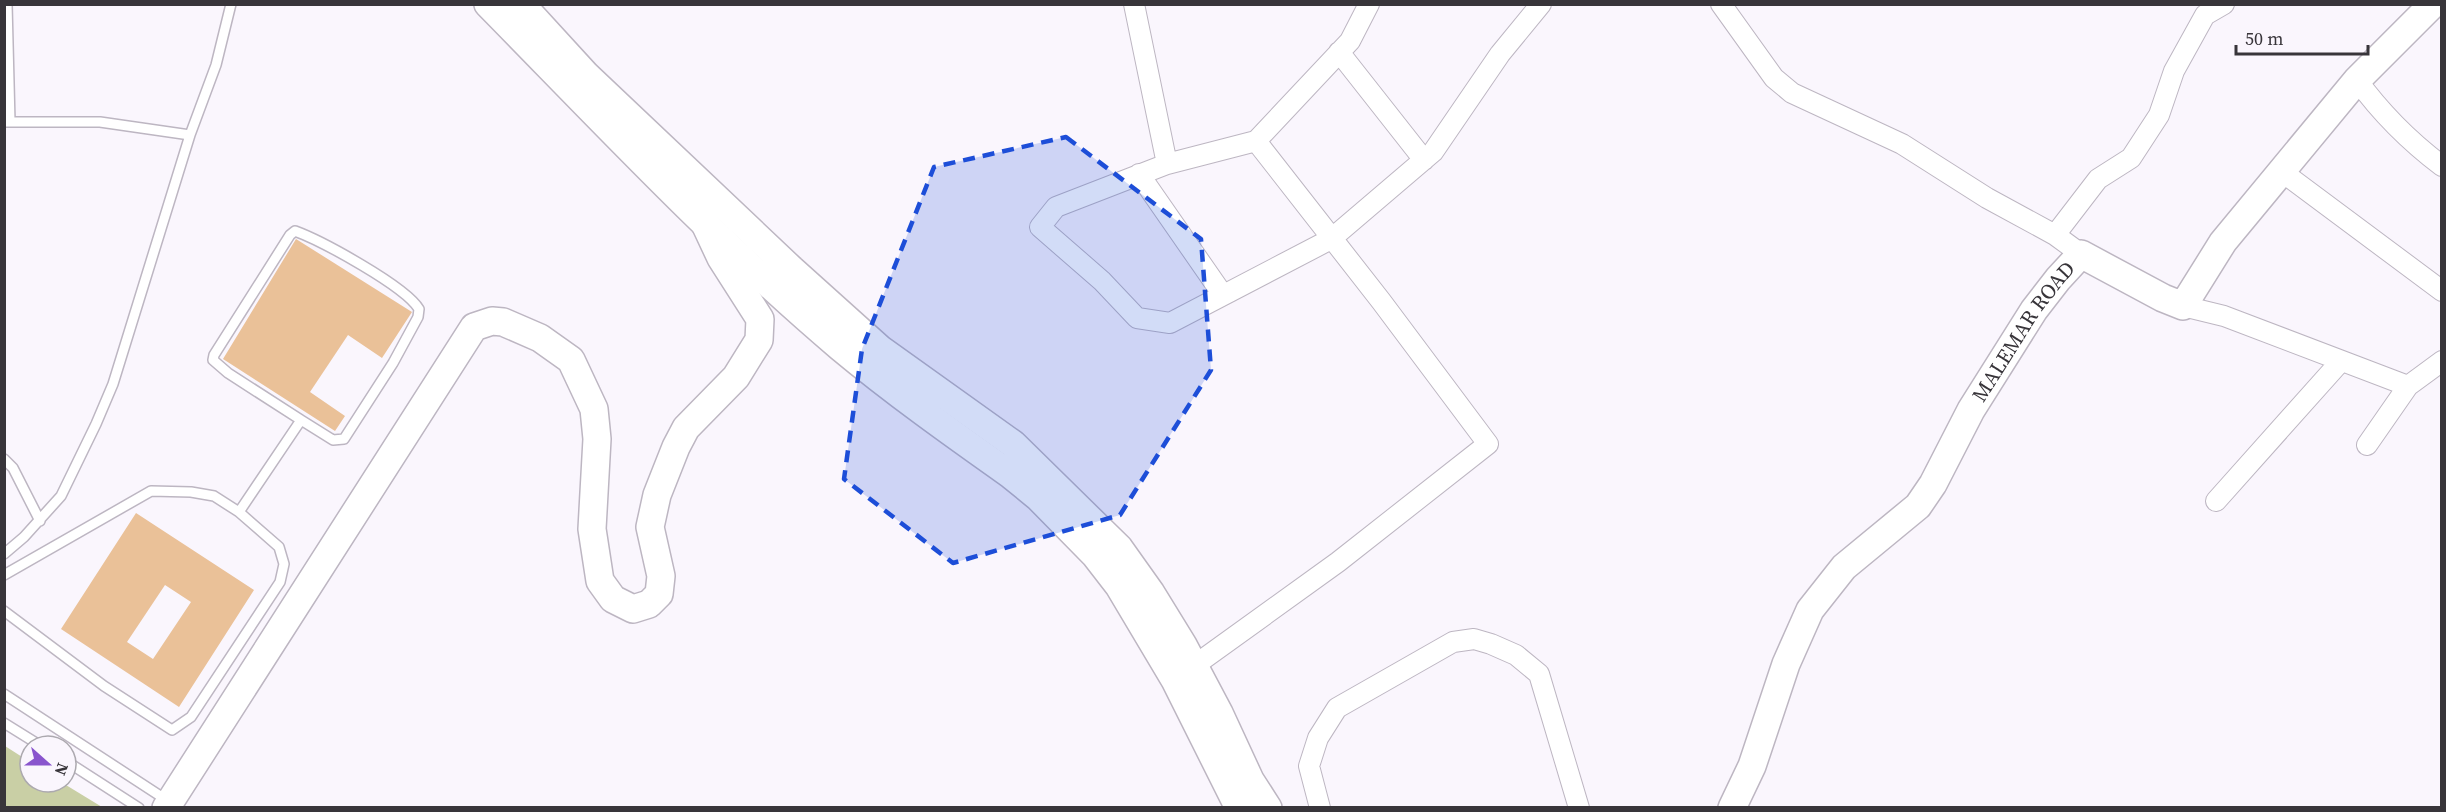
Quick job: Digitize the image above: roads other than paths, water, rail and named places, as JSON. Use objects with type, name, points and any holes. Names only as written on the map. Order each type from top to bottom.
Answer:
[{"type":"street","points":[[488,4],[706,226],[782,278]]},
{"type":"street","points":[[521,4],[586,75],[782,278],[841,348],[1011,474],[1038,497],[1095,555],[1185,673],[1220,713],[1250,780],[1268,807]]},
{"type":"street","points":[[1134,4],[1167,164]]},
{"type":"street","points":[[1369,4],[1350,41],[1256,141],[1167,164],[1056,207],[1040,227],[1102,281],[1137,318],[1170,323],[1332,239],[1424,160],[1433,152],[1500,54],[1541,4]]},
{"type":"street","points":[[1721,4],[1774,78],[1792,93],[1902,144],[1987,198],[2055,234],[2081,254]]},
{"type":"street","points":[[2408,386],[2224,316],[2183,306],[2223,242],[2357,80],[2434,4],[2442,11]]},
{"type":"street","points":[[2055,234],[2098,179],[2131,158],[2159,115],[2174,71],[2194,33],[2205,15],[2223,5]]},
{"type":"street","points":[[1340,52],[1424,160]]},
{"type":"street","points":[[2357,80],[2377,107],[2442,166]]},
{"type":"street","points":[[1185,673],[1338,562],[1488,444],[1381,301],[1256,141]]},
{"type":"street","points":[[2282,171],[2442,291]]},
{"type":"street","points":[[1139,174],[1223,295]]},
{"type":"street","points":[[168,805],[474,327],[492,321],[503,322],[540,338],[571,360],[594,409],[597,440],[592,529],[600,581],[613,599],[633,609],[649,604],[659,594],[661,576],[650,527],[657,495],[686,428],[736,377],[759,340],[760,319],[721,258],[706,226]]},
{"type":"street","name":"MALEMAR ROAD","points":[[1732,807],[1752,766],[1786,664],[1810,610],[1844,567],[1918,506],[1933,484],[1971,410],[2028,320],[2058,279],[2081,254],[2163,298],[2183,306]]},
{"type":"street","points":[[2216,501],[2341,361]]},
{"type":"street","points":[[2367,445],[2408,386],[2442,361]]},
{"type":"street","points":[[1320,807],[1309,766],[1318,738],[1337,708],[1453,642],[1474,639],[1516,655],[1539,674],[1579,807]]},
{"type":"street","points":[[1185,673],[1239,807]]},
{"type":"lane","points":[[7,4],[7,122],[100,122],[190,135]]},
{"type":"lane","points":[[4,554],[40,521],[61,496],[113,384],[190,135],[216,65],[231,4]]},
{"type":"lane","points":[[295,231],[352,260],[400,290],[419,309],[418,317],[393,363],[344,439],[333,440],[301,420],[228,373],[213,360],[265,274],[295,231]]},
{"type":"lane","points":[[239,512],[301,420]]},
{"type":"lane","points":[[4,459],[13,468],[40,521]]},
{"type":"lane","points":[[4,575],[152,491],[191,492],[213,496],[239,512],[279,547],[284,564],[280,582],[191,717],[172,730],[104,686],[4,611]]},
{"type":"lane","points":[[4,694],[168,805]]},
{"type":"lane","points":[[4,723],[22,734]]},
{"type":"lane","points":[[78,769],[139,807]]}]
